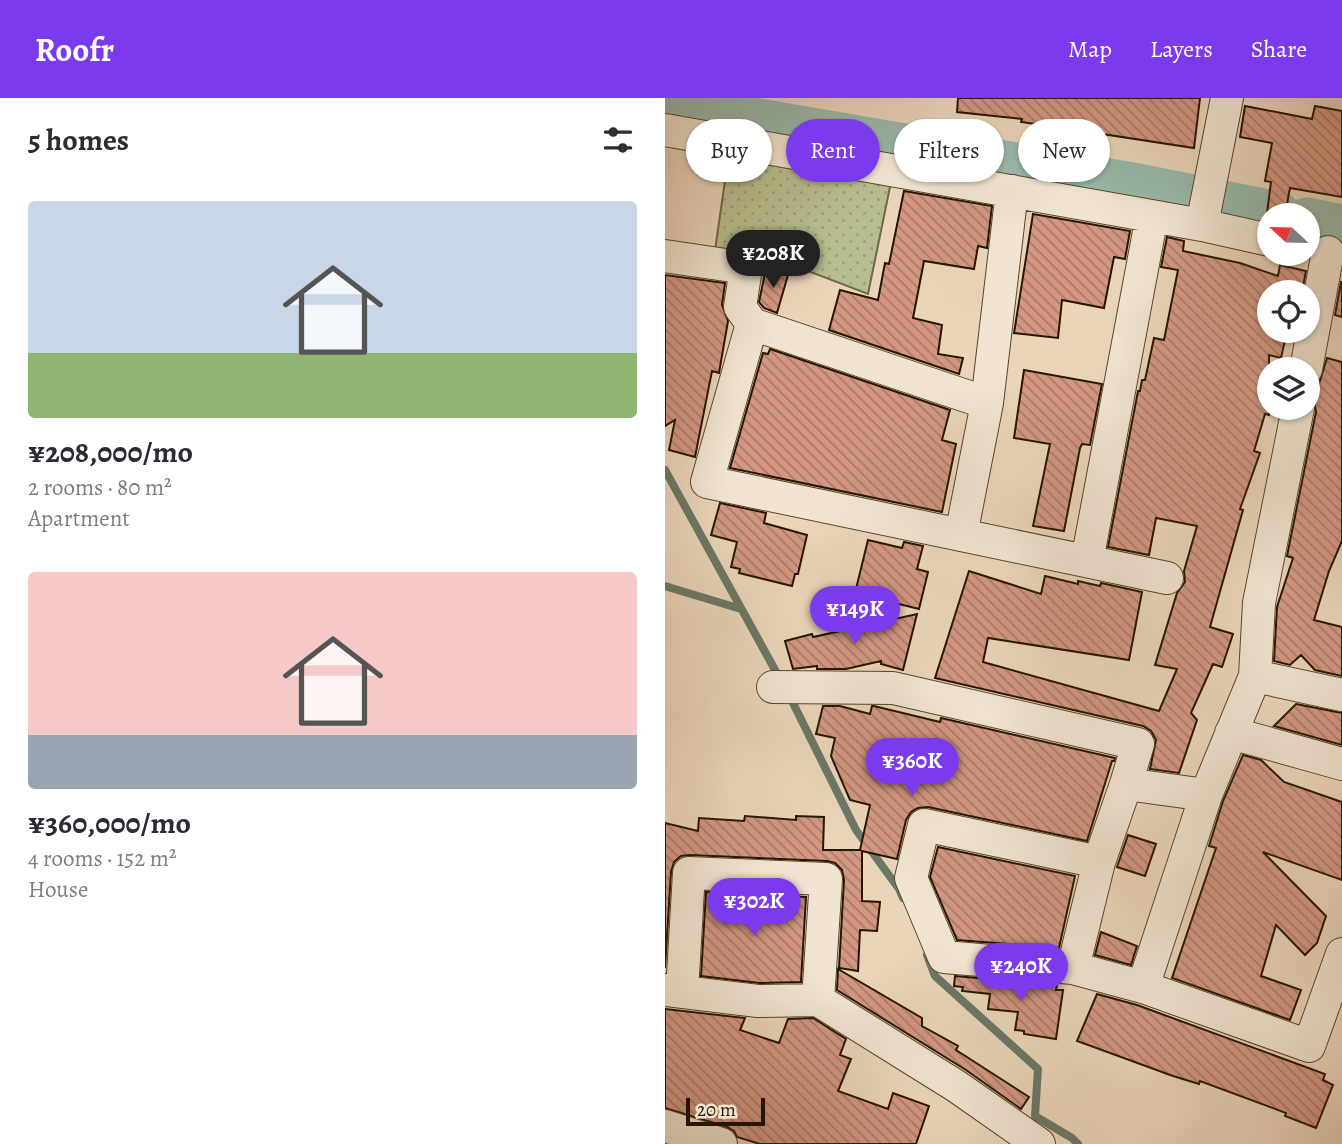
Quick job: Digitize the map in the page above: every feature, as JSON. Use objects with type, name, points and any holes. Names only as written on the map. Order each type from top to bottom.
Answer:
[{"type":"street","points":[[1202,225],[1227,98]]},
{"type":"street","points":[[665,130],[1202,225],[1257,237]]},
{"type":"street","points":[[961,535],[987,403],[1012,191]]},
{"type":"street","points":[[1087,561],[1151,216]]},
{"type":"street","points":[[1308,357],[1326,252]]},
{"type":"street","points":[[665,256],[746,268],[740,307],[752,324],[987,403]]},
{"type":"street","points":[[752,324],[707,482],[1167,578]]},
{"type":"street","points":[[1143,987],[1206,795],[1255,676],[1259,603],[1296,420]]},
{"type":"street","points":[[1255,676],[1342,695]]},
{"type":"street","points":[[773,687],[893,688],[1138,744],[1099,862],[1073,968]]},
{"type":"street","points":[[1231,733],[1342,764]]},
{"type":"street","points":[[1126,784],[1206,795]]},
{"type":"street","points":[[1099,862],[924,825],[911,878],[944,957],[1073,968],[1143,987],[1309,1046],[1342,954]]},
{"type":"street","points":[[818,1000],[826,879],[689,873],[673,991],[758,1001],[818,1000],[957,1086],[1039,1144]]},
{"type":"street","points":[[665,1126],[721,1144]]},
{"type":"green space","points":[[772,161],[786,163],[786,182],[891,182],[868,294],[769,256],[715,250],[725,182],[772,182]]},
{"type":"building","points":[[958,98],[1200,98],[1194,148],[1110,135],[1110,119],[1022,119],[957,112]]},
{"type":"building","points":[[1245,106],[1312,119],[1315,106],[1342,111],[1342,197],[1290,188],[1287,203],[1268,203],[1271,182],[1265,181],[1272,143],[1240,137]]},
{"type":"building","points":[[904,191],[992,206],[987,248],[978,246],[974,269],[924,261],[913,318],[942,325],[938,354],[963,358],[959,374],[829,330],[840,290],[878,300],[885,263],[889,264]]},
{"type":"building","points":[[1033,214],[1130,231],[1125,259],[1114,257],[1104,308],[1062,300],[1058,338],[1014,333]]},
{"type":"building","points":[[1167,237],[1184,241],[1183,251],[1240,263],[1278,276],[1280,266],[1306,271],[1304,280],[1257,280],[1257,343],[1284,343],[1281,357],[1257,357],[1257,420],[1263,420],[1254,451],[1260,453],[1240,509],[1243,510],[1210,627],[1233,634],[1222,667],[1213,664],[1191,713],[1197,720],[1179,773],[1150,769],[1156,740],[1151,731],[1143,726],[935,678],[969,571],[1041,594],[1045,576],[1078,584],[1078,581],[1100,586],[1101,583],[1142,592],[1129,660],[988,638],[983,662],[1159,711],[1177,669],[1155,665],[1177,593],[1185,582],[1184,571],[1197,526],[1156,518],[1149,555],[1108,547],[1138,391],[1142,380],[1145,380],[1154,338],[1164,340],[1178,270],[1161,267]]},
{"type":"building","points":[[766,268],[788,275],[777,313],[764,308],[759,302]]},
{"type":"building","points":[[665,275],[725,283],[722,305],[728,321],[719,373],[712,371],[695,457],[669,450],[675,420],[665,426]]},
{"type":"building","points":[[1342,282],[1342,317],[1335,315]]},
{"type":"building","points":[[770,349],[950,410],[942,440],[956,444],[942,512],[730,468],[763,353],[768,354]]},
{"type":"building","points":[[1327,358],[1342,362],[1342,541],[1329,571],[1314,620],[1342,627],[1342,676],[1315,670],[1301,655],[1290,665],[1274,661],[1277,607],[1293,558],[1287,556],[1314,420],[1320,420],[1320,381]]},
{"type":"building","points":[[1024,370],[1102,384],[1090,445],[1082,444],[1080,448],[1064,531],[1033,526],[1050,444],[1014,438]]},
{"type":"building","points":[[720,503],[766,513],[764,523],[807,535],[798,574],[795,574],[792,586],[739,573],[740,569],[731,567],[737,542],[711,535]]},
{"type":"building","points":[[868,540],[902,548],[904,542],[923,546],[917,569],[928,572],[919,609],[855,593]]},
{"type":"building","points":[[917,614],[903,670],[881,664],[881,661],[846,669],[817,669],[817,666],[793,669],[785,641]]},
{"type":"building","points":[[1296,704],[1342,713],[1342,745],[1274,726]]},
{"type":"building","points":[[823,706],[840,706],[870,714],[874,706],[940,722],[941,718],[1115,758],[1087,841],[928,807],[911,812],[906,820],[897,859],[862,851],[862,901],[880,902],[877,931],[860,930],[858,971],[839,968],[844,880],[842,870],[835,863],[681,856],[674,862],[671,872],[665,968],[665,823],[698,831],[699,818],[744,821],[745,816],[796,820],[796,816],[824,817],[823,850],[860,850],[870,805],[850,800],[831,756],[835,738],[816,734]]},
{"type":"building","points":[[1243,755],[1261,760],[1284,782],[1342,802],[1342,880],[1263,852],[1326,916],[1317,943],[1305,955],[1276,925],[1261,976],[1301,990],[1290,1020],[1172,978],[1216,848],[1209,846],[1223,801]]},
{"type":"building","points":[[1128,835],[1156,844],[1145,876],[1117,867]]},
{"type":"building","points":[[938,847],[1075,876],[1059,948],[957,940],[930,877]]},
{"type":"building","points":[[706,892],[806,897],[801,982],[759,983],[701,976]]},
{"type":"building","points":[[1101,932],[1137,946],[1131,965],[1095,955]]},
{"type":"building","points":[[838,969],[922,1018],[922,1026],[958,1046],[956,1050],[1029,1097],[1021,1109],[966,1070],[837,990]]},
{"type":"building","points":[[955,976],[1057,985],[1056,990],[1063,990],[1056,1039],[1015,1030],[1018,1012],[988,1009],[990,994],[962,991],[963,987],[954,986]]},
{"type":"building","points":[[1097,994],[1137,1005],[1325,1074],[1323,1080],[1333,1085],[1316,1128],[1285,1116],[1286,1113],[1200,1081],[1199,1084],[1173,1076],[1077,1041]]},
{"type":"building","points":[[665,1009],[745,1018],[740,1030],[779,1043],[788,1019],[813,1018],[846,1039],[840,1055],[851,1059],[838,1091],[888,1109],[893,1093],[929,1106],[916,1144],[760,1144],[737,1137],[734,1131],[727,1127],[665,1108]]},
{"type":"waterway","points":[[665,106],[1138,187],[1257,211]]},
{"type":"waterway","points":[[1320,224],[1342,228]]},
{"type":"waterway","points":[[665,470],[780,679]]},
{"type":"waterway","points":[[665,586],[741,609]]},
{"type":"waterway","points":[[788,693],[856,830],[903,898]]},
{"type":"waterway","points":[[927,955],[935,976],[1038,1069],[1035,1116],[1078,1144]]}]
